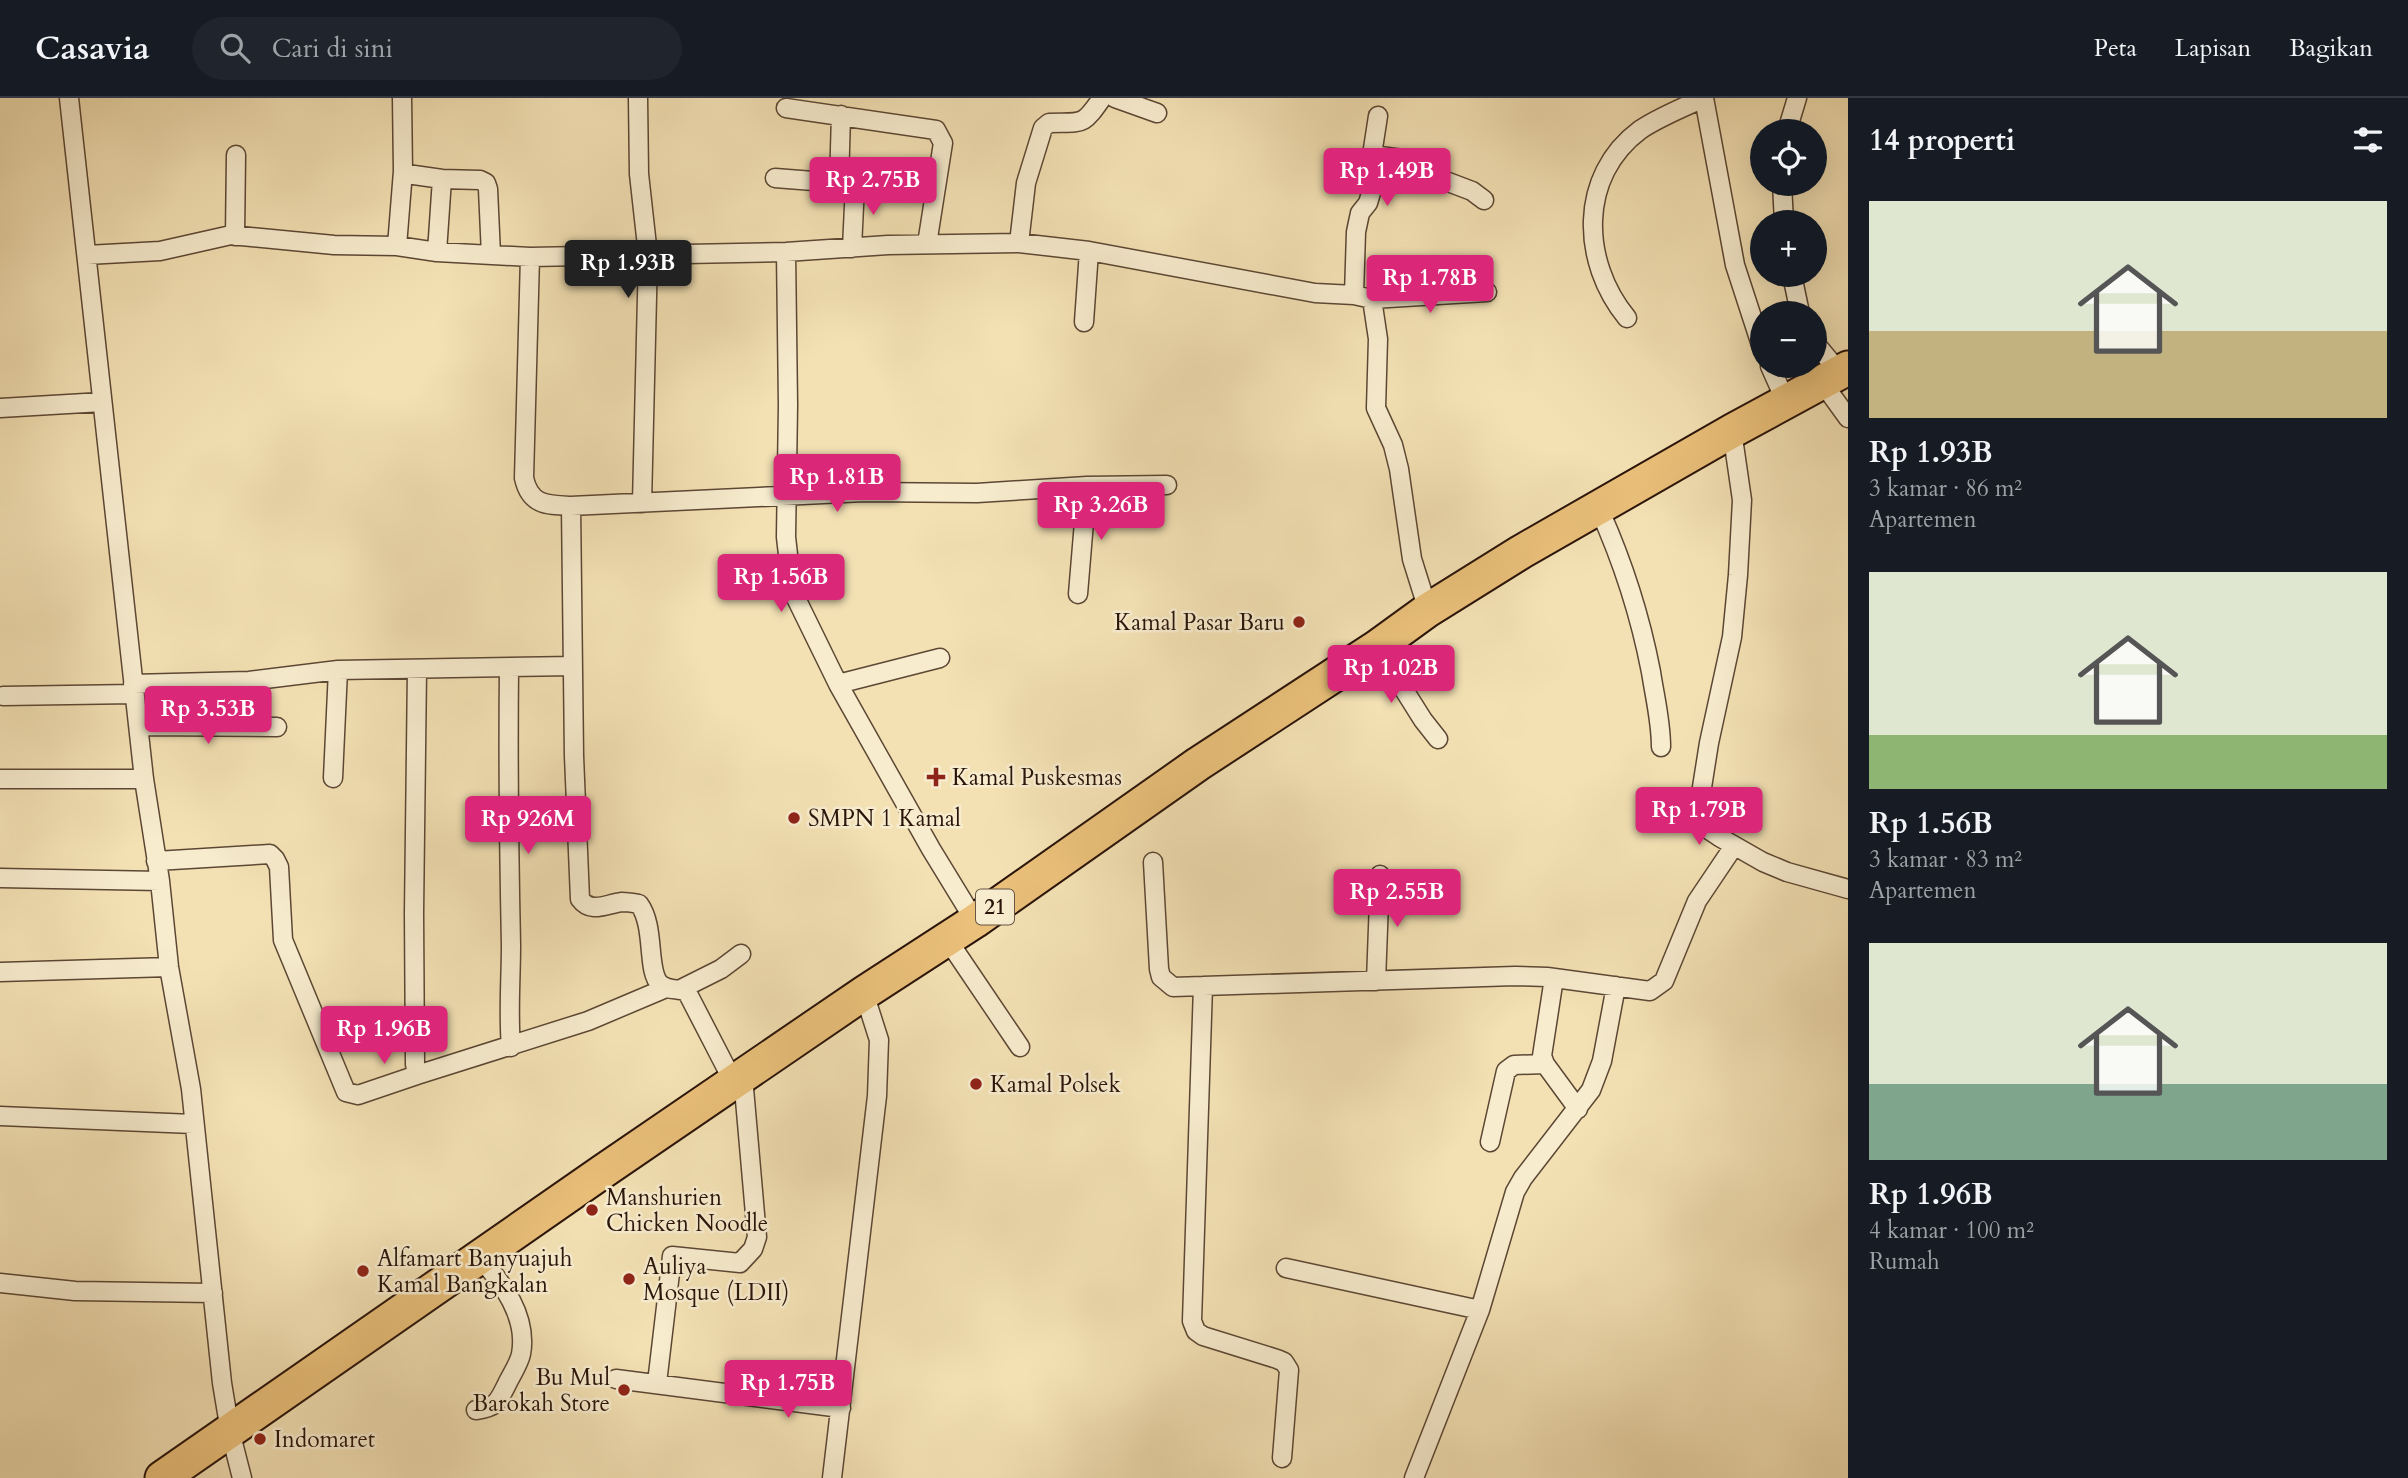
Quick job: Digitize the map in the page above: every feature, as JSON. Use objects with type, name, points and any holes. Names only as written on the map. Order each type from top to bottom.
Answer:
[{"type":"highway","name":"21","points":[[162,1478],[479,1256],[864,993],[975,921],[1198,764],[1377,647],[1428,610],[1521,552],[1837,374]]},
{"type":"street","points":[[69,98],[144,779],[170,967],[191,1088],[222,1383],[242,1478]]},
{"type":"street","points":[[397,246],[402,171],[402,98]]},
{"type":"street","points":[[638,98],[639,174],[648,255],[642,503]]},
{"type":"street","points":[[1019,243],[1026,183],[1043,128],[1049,123],[1087,120],[1102,98]]},
{"type":"street","points":[[1115,98],[1157,113]]},
{"type":"street","points":[[1627,318],[1615,304],[1597,265],[1591,226],[1596,194],[1611,159],[1633,136],[1704,98],[1735,265],[1750,311]]},
{"type":"street","points":[[1791,119],[1797,98]]},
{"type":"street","points":[[786,108],[936,130],[943,144],[927,244]]},
{"type":"street","points":[[841,116],[852,248]]},
{"type":"street","points":[[1378,116],[1372,155],[1371,193],[1368,203],[1360,213],[1356,232],[1363,297],[1378,339],[1376,408],[1399,469],[1412,559],[1428,610]]},
{"type":"street","points":[[235,236],[236,155]]},
{"type":"street","points":[[1372,155],[1418,161],[1434,170],[1443,180],[1472,191],[1483,200]]},
{"type":"street","points":[[402,171],[407,174],[442,179],[480,180],[486,183],[491,255]]},
{"type":"street","points":[[775,178],[883,188]]},
{"type":"street","points":[[437,251],[442,179]]},
{"type":"street","points":[[87,255],[160,251],[235,236],[530,257],[786,252],[927,244],[1019,243],[1089,251],[1288,288],[1363,297],[1487,292]]},
{"type":"street","points":[[1084,322],[1089,251]]},
{"type":"street","points":[[786,252],[786,537],[792,590],[838,684],[975,921]]},
{"type":"street","points":[[530,257],[524,478],[527,492],[535,500],[570,506],[875,492],[977,493],[1087,486],[1167,485]]},
{"type":"street","points":[[1837,374],[1848,418]]},
{"type":"street","points":[[1775,378],[1786,402]]},
{"type":"street","points":[[0,408],[102,402]]},
{"type":"street","points":[[1732,431],[1742,500],[1732,637],[1709,743],[1697,819],[1700,824],[1734,846],[1787,872],[1848,890]]},
{"type":"street","points":[[1078,594],[1087,486]]},
{"type":"street","points":[[570,506],[576,859],[580,899],[584,905],[593,908],[625,902],[639,904],[648,921],[653,966],[658,982],[687,992],[738,1080],[757,1237],[753,1249],[740,1263],[672,1256],[657,1383]]},
{"type":"street","points":[[1599,509],[1631,588],[1644,632],[1661,722],[1661,747]]},
{"type":"street","points":[[1377,647],[1438,739]]},
{"type":"street","points":[[838,684],[940,658]]},
{"type":"street","points":[[3,696],[249,681],[338,670],[573,666]]},
{"type":"street","points":[[509,668],[511,971],[508,1017],[511,1046]]},
{"type":"street","points":[[417,669],[414,913],[415,1064],[418,1075]]},
{"type":"street","points":[[333,778],[338,670]]},
{"type":"street","points":[[139,726],[277,727]]},
{"type":"street","points":[[0,779],[144,779]]},
{"type":"street","points":[[1153,862],[1161,977],[1173,987],[1515,976],[1650,990],[1664,981],[1697,901],[1734,846]]},
{"type":"street","points":[[156,861],[270,854],[275,859],[279,867],[283,940],[346,1092],[358,1095],[588,1021],[721,969],[741,954]]},
{"type":"street","points":[[1376,981],[1380,875]]},
{"type":"street","points":[[0,878],[160,881]]},
{"type":"street","points":[[947,939],[1020,1047]]},
{"type":"street","points":[[0,972],[170,967]]},
{"type":"street","points":[[1554,978],[1542,1056],[1578,1109]]},
{"type":"street","points":[[1203,986],[1192,1321],[1196,1331],[1203,1336],[1284,1362],[1289,1370],[1282,1458]]},
{"type":"street","points":[[1414,1478],[1480,1310],[1515,1192],[1591,1090],[1602,1061],[1616,986]]},
{"type":"street","points":[[832,1478],[877,1096],[879,1040],[864,993]]},
{"type":"street","points":[[1490,1142],[1506,1071],[1514,1065],[1545,1064]]},
{"type":"street","points":[[0,1116],[193,1124]]},
{"type":"street","points":[[476,1410],[497,1404],[521,1356],[522,1333],[512,1300],[479,1256]]},
{"type":"street","points":[[1286,1268],[1480,1310]]},
{"type":"street","points":[[0,1283],[75,1291],[213,1293]]},
{"type":"street","points":[[616,1379],[841,1408]]},
{"type":"place","name":"Kamal Pasar Baru","points":[[1299,622]]},
{"type":"place","name":"Kamal Puskesmas","points":[[936,777]]},
{"type":"place","name":"SMPN 1 Kamal","points":[[794,818]]},
{"type":"place","name":"Kamal Polsek","points":[[976,1084]]},
{"type":"place","name":"Manshurien Chicken Noodle","points":[[592,1210]]},
{"type":"place","name":"Alfamart Banyuajuh Kamal Bangkalan","points":[[363,1271]]},
{"type":"place","name":"Auliya Mosque (LDII)","points":[[629,1279]]},
{"type":"place","name":"Bu Mul Barokah Store","points":[[624,1390]]},
{"type":"place","name":"Indomaret","points":[[260,1439]]}]
